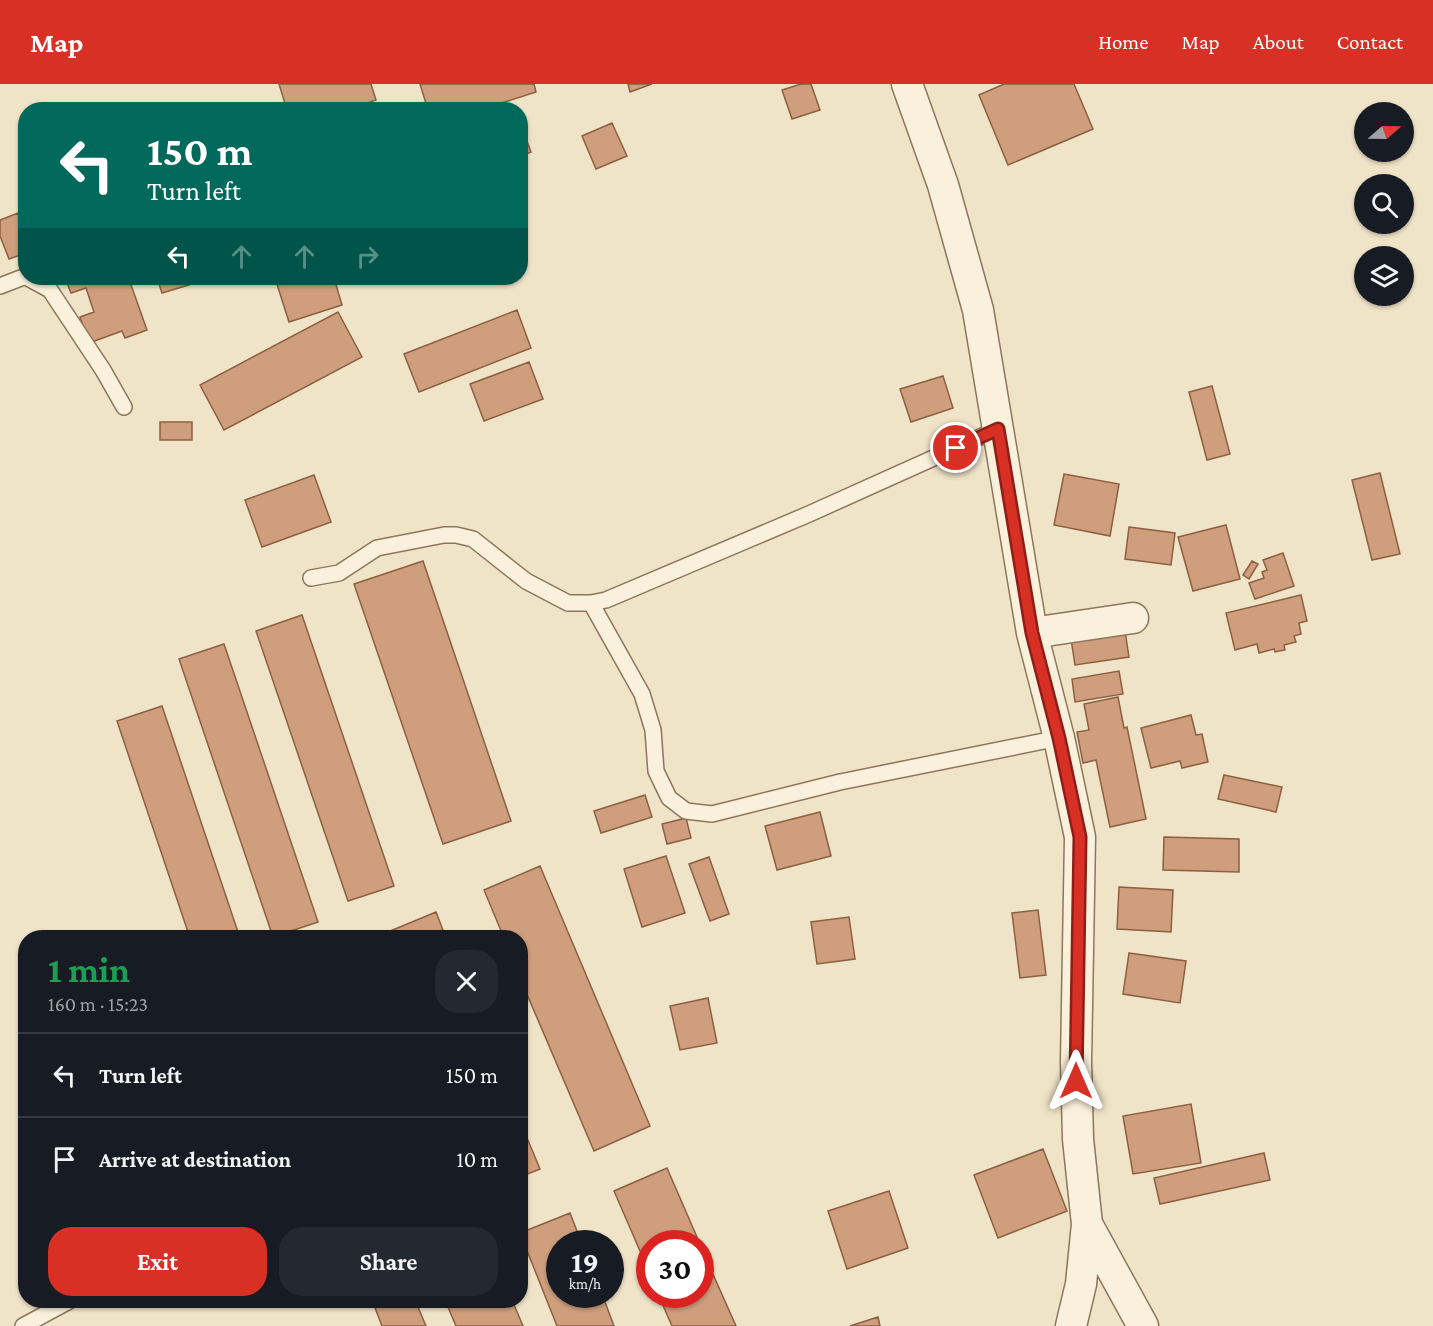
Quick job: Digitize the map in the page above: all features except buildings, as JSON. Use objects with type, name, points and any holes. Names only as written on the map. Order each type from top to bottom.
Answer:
[{"type":"street","points":[[908,84],[943,185],[978,310],[1032,633],[1059,738],[1080,837],[1076,1073],[1078,1139],[1087,1224],[1081,1284],[1071,1326]]},
{"type":"street","points":[[1032,633],[1133,618]]},
{"type":"street","points":[[1087,1224],[1143,1326]]},
{"type":"lane","points":[[0,286],[18,280]]},
{"type":"lane","points":[[41,285],[50,290],[103,370],[124,407]]},
{"type":"lane","points":[[311,578],[339,573],[377,548],[444,535],[456,535],[473,539],[526,581],[568,603],[591,603],[606,600],[809,514],[998,429]]},
{"type":"lane","points":[[591,603],[642,694],[653,730],[656,771],[669,798],[686,811],[712,814],[840,782],[1059,738]]},
{"type":"lane","points":[[23,1326],[56,1308]]},
{"type":"route","points":[[956,448],[998,429],[1032,633],[1059,738],[1080,837],[1076,1081]]}]
